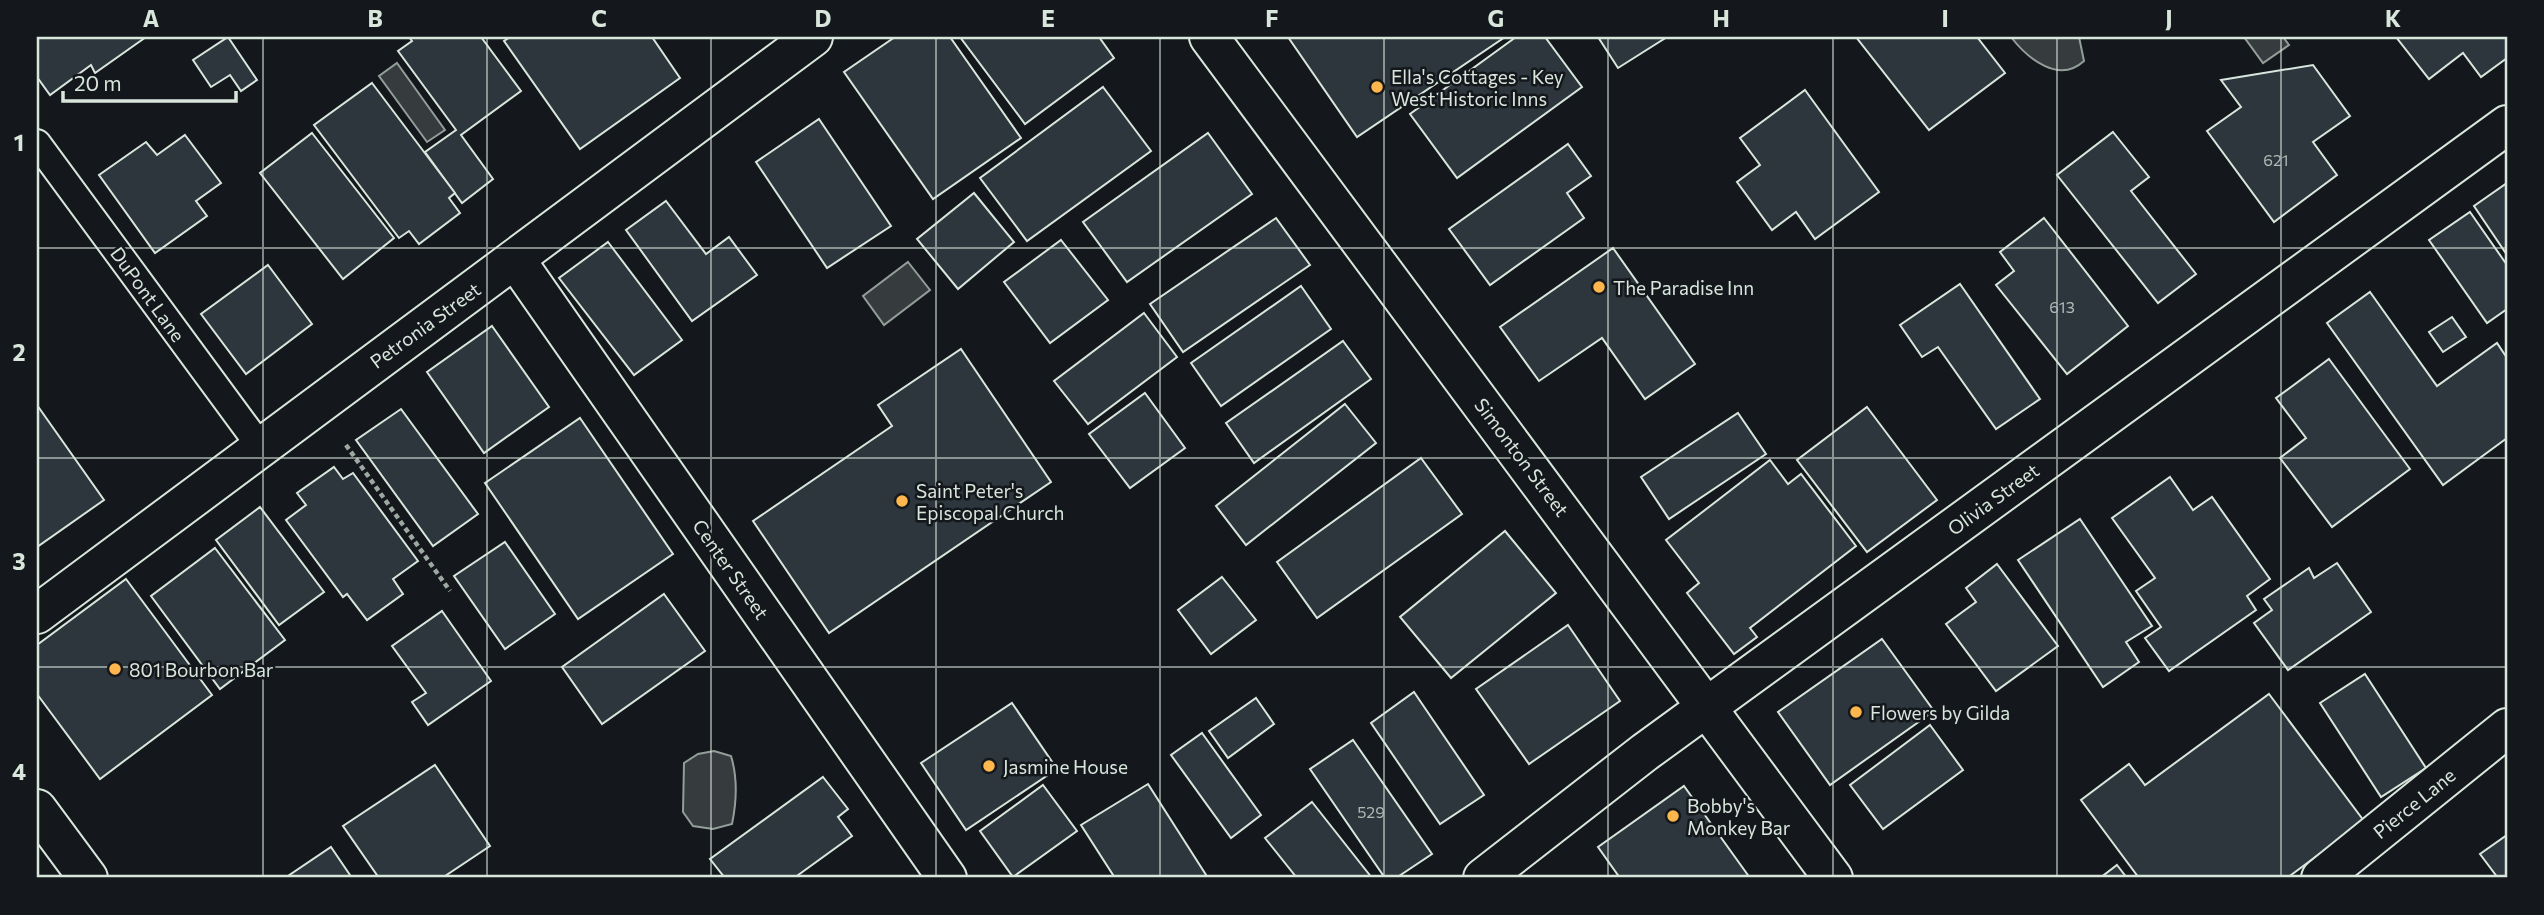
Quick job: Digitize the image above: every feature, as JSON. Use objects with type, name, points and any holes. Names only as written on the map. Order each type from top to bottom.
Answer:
[{"type":"street","name":"Petronia Street","points":[[37,614],[813,37]]},
{"type":"street","name":"Simonton Street","points":[[1209,37],[1833,878]]},
{"type":"street","name":"Olivia Street","points":[[1483,878],[1645,752],[2507,125]]},
{"type":"street","name":"Center Street","points":[[515,259],[947,878]]},
{"type":"street","name":"Pierce Lane","points":[[2321,878],[2507,728]]},
{"type":"street","points":[[37,809],[88,878]]},
{"type":"lane","name":"DuPont Lane","points":[[37,143],[260,446]]},
{"type":"path","points":[[317,405],[450,591]]},
{"type":"shaded area","points":[[2011,37],[2079,37],[2084,61],[2064,70],[2054,69],[2035,60]]},
{"type":"shaded area","points":[[2244,37],[2283,37],[2289,45],[2263,63]]},
{"type":"shaded area","points":[[397,63],[445,130],[427,142],[379,76]]},
{"type":"shaded area","points":[[908,262],[930,290],[884,325],[863,296]]},
{"type":"shaded area","points":[[714,751],[731,756],[736,790],[732,824],[713,829],[693,826],[683,812],[684,763],[698,754]]},
{"type":"building","points":[[37,37],[146,37],[95,73],[91,65],[50,95],[37,77]]},
{"type":"building","points":[[228,37],[257,80],[241,91],[230,75],[211,87],[193,60]]},
{"type":"building","points":[[409,37],[481,37],[521,91],[461,135],[493,179],[462,203],[425,152],[456,130],[398,51],[412,41]]},
{"type":"building","points":[[510,37],[652,37],[680,78],[580,149],[504,41]]},
{"type":"building","points":[[895,37],[950,37],[1021,138],[933,199],[844,72]]},
{"type":"building","points":[[960,37],[1099,37],[1114,58],[1025,124]]},
{"type":"building","name":"Ella's Cottages - Key West Historic Inns","points":[[1288,37],[1505,37],[1357,137]]},
{"type":"building","points":[[1516,37],[1545,37],[1582,87],[1457,178],[1410,114]]},
{"type":"building","points":[[1598,37],[1667,37],[1618,68]]},
{"type":"building","points":[[1856,37],[1977,37],[2005,73],[1929,130]]},
{"type":"building","points":[[2396,37],[2507,37],[2507,58],[2481,77],[2463,53],[2429,79]]},
{"type":"building","points":[[2313,65],[2350,116],[2313,142],[2337,175],[2274,222],[2207,131],[2241,107],[2221,80]]},
{"type":"building","points":[[372,83],[455,193],[449,198],[460,213],[419,244],[409,231],[399,238],[314,125]]},
{"type":"building","points":[[1103,87],[1151,151],[1027,241],[980,178]]},
{"type":"building","points":[[1805,90],[1879,192],[1815,239],[1796,212],[1772,230],[1737,182],[1760,165],[1740,138]]},
{"type":"building","points":[[819,119],[891,226],[827,268],[756,162]]},
{"type":"building","points":[[2113,132],[2149,177],[2131,191],[2196,274],[2158,303],[2057,175]]},
{"type":"building","points":[[312,133],[394,238],[343,279],[260,173]]},
{"type":"building","points":[[1208,133],[1252,194],[1127,282],[1083,222]]},
{"type":"building","points":[[185,135],[221,183],[196,201],[207,216],[155,253],[99,175],[146,142],[157,155]]},
{"type":"building","points":[[1568,144],[1591,176],[1567,193],[1584,218],[1490,285],[1449,229]]},
{"type":"building","points":[[2507,183],[2507,255],[2474,206]]},
{"type":"building","points":[[974,193],[1014,242],[958,289],[917,239]]},
{"type":"building","points":[[666,201],[706,254],[729,237],[757,275],[692,321],[626,230]]},
{"type":"building","points":[[2470,212],[2507,265],[2507,309],[2487,323],[2429,240]]},
{"type":"building","points":[[1276,218],[1310,265],[1183,352],[1150,304]]},
{"type":"building","points":[[2044,218],[2128,326],[2067,374],[1996,285],[2014,271],[2000,252]]},
{"type":"building","points":[[1061,240],[1108,300],[1050,343],[1004,282]]},
{"type":"building","points":[[608,242],[682,340],[634,375],[559,278]]},
{"type":"building","name":"The Paradise Inn","points":[[1613,248],[1695,364],[1645,399],[1602,338],[1539,381],[1500,327]]},
{"type":"building","points":[[268,265],[312,324],[246,374],[201,314]]},
{"type":"building","points":[[1960,284],[2040,399],[1996,429],[1938,347],[1922,357],[1900,325]]},
{"type":"building","points":[[1301,286],[1331,329],[1221,406],[1191,363]]},
{"type":"building","points":[[2370,292],[2437,386],[2497,343],[2507,358],[2507,438],[2443,485],[2327,323]]},
{"type":"building","points":[[1144,313],[1177,357],[1088,424],[1054,381]]},
{"type":"building","points":[[2452,317],[2466,337],[2443,352],[2429,332]]},
{"type":"building","points":[[492,326],[549,407],[484,453],[427,372]]},
{"type":"building","points":[[1343,341],[1371,379],[1254,463],[1226,423]]},
{"type":"building","name":"Saint Peter's Episcopal Church","points":[[961,349],[1051,482],[829,633],[753,521],[892,426],[878,405]]},
{"type":"building","points":[[2329,359],[2410,469],[2332,527],[2280,458],[2306,438],[2276,398]]},
{"type":"building","points":[[1145,393],[1185,448],[1130,488],[1089,434]]},
{"type":"building","points":[[1345,404],[1376,443],[1246,545],[1216,506]]},
{"type":"building","points":[[37,405],[104,500],[37,547]]},
{"type":"building","points":[[1867,407],[1937,500],[1867,552],[1797,460]]},
{"type":"building","points":[[401,409],[478,514],[433,546],[356,440]]},
{"type":"building","points":[[1738,413],[1766,454],[1669,519],[1641,477]]},
{"type":"building","points":[[580,418],[673,554],[578,619],[485,483]]},
{"type":"building","points":[[1421,458],[1462,514],[1317,618],[1277,562]]},
{"type":"building","points":[[1770,460],[1788,484],[1801,474],[1856,546],[1750,628],[1757,637],[1734,654],[1687,593],[1699,583],[1666,540]]},
{"type":"building","points":[[334,467],[343,479],[353,473],[418,561],[393,579],[403,594],[367,620],[347,594],[343,597],[286,520],[306,505],[297,493]]},
{"type":"building","points":[[2170,477],[2193,510],[2212,497],[2270,579],[2247,596],[2256,610],[2169,671],[2145,638],[2161,627],[2136,591],[2155,578],[2112,518]]},
{"type":"building","points":[[260,507],[324,592],[279,625],[216,540]]},
{"type":"building","points":[[2080,519],[2152,626],[2126,642],[2139,662],[2103,687],[2018,560]]},
{"type":"building","points":[[1505,531],[1556,593],[1451,678],[1400,617]]},
{"type":"building","points":[[505,542],[555,614],[505,649],[454,576]]},
{"type":"building","points":[[215,548],[285,640],[220,689],[151,596]]},
{"type":"building","points":[[2337,563],[2371,612],[2288,670],[2254,623],[2272,610],[2264,599],[2309,568],[2314,578]]},
{"type":"building","points":[[1997,564],[2058,646],[1996,691],[1946,624],[1976,602],[1966,588]]},
{"type":"building","points":[[1222,577],[1256,620],[1211,654],[1178,610]]},
{"type":"building","name":"801 Bourbon Bar","points":[[126,579],[212,695],[100,779],[37,694],[37,645]]},
{"type":"building","points":[[664,594],[705,651],[602,724],[562,667]]},
{"type":"building","points":[[442,611],[491,681],[428,725],[412,702],[426,693],[392,646]]},
{"type":"building","points":[[1568,625],[1620,701],[1529,764],[1476,689]]},
{"type":"building","name":"Flowers by Gilda","points":[[1882,639],[1934,711],[1830,785],[1778,712]]},
{"type":"building","points":[[2365,674],[2426,768],[2381,797],[2320,703]]},
{"type":"building","points":[[1414,692],[1484,795],[1440,824],[1371,723]]},
{"type":"building","points":[[2269,694],[2364,821],[2287,878],[2139,878],[2081,800],[2129,764],[2145,785]]},
{"type":"building","points":[[1256,698],[1274,724],[1228,758],[1209,731]]},
{"type":"building","name":"Jasmine House","points":[[1012,703],[1057,769],[966,830],[921,763]]},
{"type":"building","points":[[1930,725],[1963,770],[1883,829],[1850,785]]},
{"type":"building","points":[[1202,733],[1261,815],[1231,838],[1171,755]]},
{"type":"building","points":[[1353,740],[1432,854],[1396,878],[1385,878],[1310,769]]},
{"type":"building","points":[[435,765],[490,846],[442,878],[379,878],[343,826]]},
{"type":"building","points":[[823,777],[848,809],[838,817],[852,836],[794,878],[725,878],[710,859]]},
{"type":"building","points":[[1148,784],[1208,878],[1115,878],[1081,825]]},
{"type":"building","points":[[1043,785],[1077,831],[1013,877],[980,831]]},
{"type":"building","name":"Bobby's Monkey Bar","points":[[1684,786],[1750,878],[1620,878],[1598,847]]},
{"type":"building","points":[[1312,802],[1372,878],[1297,878],[1265,838]]},
{"type":"building","points":[[2507,835],[2507,878],[2498,878],[2480,854]]},
{"type":"building","points":[[331,847],[352,878],[285,878]]},
{"type":"building","points":[[2117,865],[2127,878],[2100,878]]},
{"type":"place","name":"Ella's Cottages - Key West Historic Inns","points":[[1377,87]]},
{"type":"place","name":"The Paradise Inn","points":[[1599,287]]},
{"type":"place","name":"Saint Peter's Episcopal Church","points":[[902,501]]},
{"type":"place","name":"801 Bourbon Bar","points":[[115,669]]},
{"type":"place","name":"Flowers by Gilda","points":[[1856,712]]},
{"type":"place","name":"Jasmine House","points":[[989,766]]},
{"type":"place","name":"Bobby's Monkey Bar","points":[[1673,816]]}]
